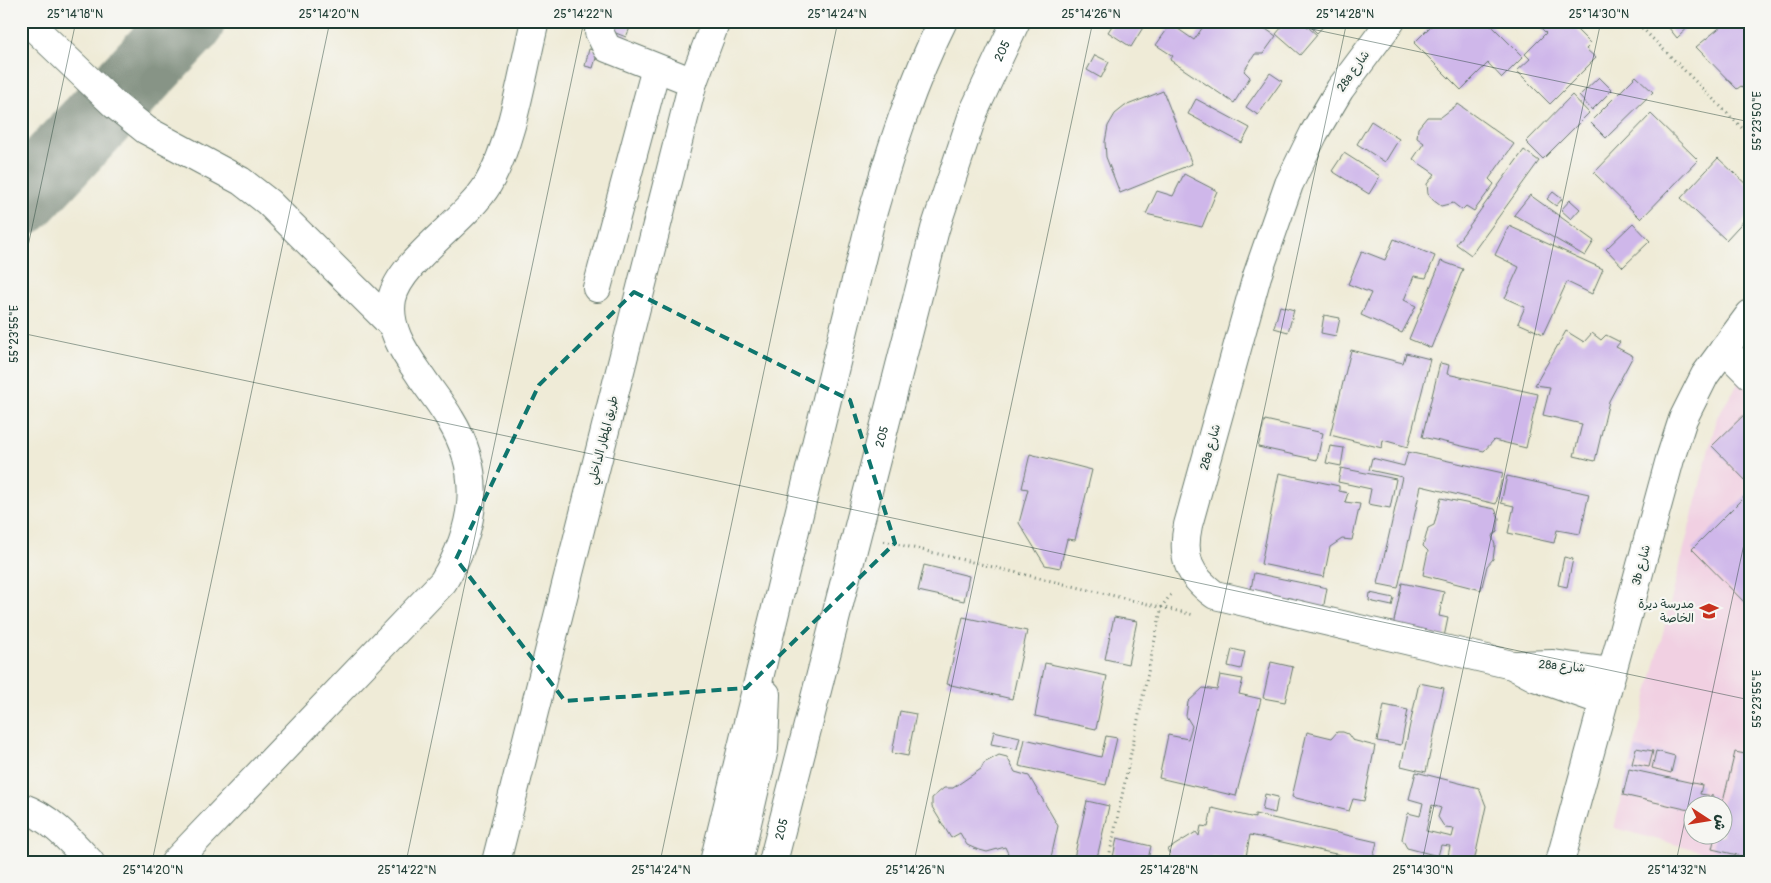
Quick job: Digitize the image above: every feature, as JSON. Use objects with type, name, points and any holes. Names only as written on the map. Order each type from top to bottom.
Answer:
[{"type":"street","points":[[27,21],[115,105],[146,130],[241,181],[268,202],[393,326]]},
{"type":"street","points":[[174,862],[443,582],[458,558],[468,530],[472,502],[470,473],[463,445],[451,419],[404,352],[393,326],[392,299],[402,280],[418,258],[473,205],[488,185],[499,162],[535,21]]},
{"type":"street","points":[[600,21],[599,32],[607,48],[693,82]]},
{"type":"street","name":"طريق المطار الداخلي","points":[[496,862],[693,82],[716,21]]},
{"type":"street","points":[[714,862],[874,206],[911,94],[943,21]]},
{"type":"street","name":"205","points":[[773,862],[935,229],[974,111],[1016,21]]},
{"type":"street","name":"28a شارع","points":[[1391,21],[1340,89],[1314,133],[1289,184],[1272,230],[1188,525],[1185,547],[1190,569],[1200,584],[1215,595],[1232,601],[1512,665],[1552,664],[1611,672]]},
{"type":"street","points":[[598,288],[656,68]]},
{"type":"street","name":"3b شارع","points":[[1560,862],[1670,459],[1683,419],[1705,375],[1750,314]]},
{"type":"street","points":[[1724,349],[1750,375]]},
{"type":"street","points":[[738,862],[764,749],[767,720],[762,663]]},
{"type":"street","name":"28a شارع","points":[[1512,665],[1541,680],[1603,701]]},
{"type":"street","points":[[21,807],[44,818],[62,832],[90,862]]},
{"type":"path","points":[[1635,21],[1750,136]]},
{"type":"path","points":[[857,534],[1199,616]]},
{"type":"path","points":[[1108,862],[1162,606],[1190,569]]},
{"type":"highlighted area","points":[[634,292],[850,400],[895,543],[746,688],[565,701],[456,559],[539,385]]},
{"type":"shaded area","name":"مدرسة ديرة الخاصة","points":[[1750,365],[1750,862],[1741,862],[1614,828],[1717,417]]},
{"type":"building","points":[[611,21],[633,21],[626,37],[608,30]]},
{"type":"building","points":[[1115,21],[1147,21],[1131,47],[1108,32]]},
{"type":"building","points":[[1207,21],[1254,21],[1276,36],[1263,54],[1255,54],[1244,71],[1250,77],[1234,103],[1170,60],[1173,56],[1156,45],[1171,24],[1194,40]]},
{"type":"building","points":[[1287,21],[1301,21],[1317,35],[1300,55],[1276,34]]},
{"type":"building","points":[[1305,21],[1328,21],[1317,33]]},
{"type":"building","points":[[1436,21],[1445,21],[1451,27],[1457,21],[1487,21],[1523,57],[1502,78],[1488,63],[1461,90],[1414,43]]},
{"type":"building","points":[[1534,21],[1575,21],[1578,24],[1574,27],[1591,44],[1586,49],[1596,58],[1550,104],[1517,71],[1530,59],[1525,54],[1546,33]]},
{"type":"building","points":[[1676,21],[1695,21],[1677,38],[1669,28]]},
{"type":"building","points":[[1728,21],[1750,21],[1750,95],[1741,86],[1737,89],[1696,47]]},
{"type":"building","points":[[589,49],[598,51],[593,68],[585,66]]},
{"type":"building","points":[[1095,55],[1109,62],[1101,78],[1087,70]]},
{"type":"building","points":[[1270,73],[1282,81],[1258,115],[1246,107]]},
{"type":"building","points":[[1636,76],[1653,92],[1606,138],[1590,122]]},
{"type":"building","points":[[1599,77],[1612,90],[1592,110],[1579,96]]},
{"type":"building","points":[[1163,91],[1192,164],[1120,193],[1106,157],[1105,142],[1108,126],[1115,114],[1125,106]]},
{"type":"building","points":[[1572,95],[1589,113],[1543,159],[1526,142]]},
{"type":"building","points":[[1196,99],[1250,128],[1242,143],[1188,114]]},
{"type":"building","points":[[1458,104],[1514,144],[1489,179],[1494,184],[1474,211],[1466,206],[1462,210],[1453,203],[1441,206],[1433,200],[1428,194],[1427,184],[1435,174],[1413,159],[1424,143],[1417,138],[1418,128],[1427,117],[1441,117]]},
{"type":"building","points":[[1651,114],[1698,160],[1641,219],[1594,173]]},
{"type":"building","points":[[1371,121],[1399,139],[1385,162],[1357,144]]},
{"type":"building","points":[[1524,150],[1539,161],[1471,255],[1456,244]]},
{"type":"building","points":[[1344,153],[1380,176],[1369,194],[1332,171]]},
{"type":"building","points":[[1718,158],[1750,188],[1750,214],[1726,240],[1681,198]]},
{"type":"building","points":[[1184,174],[1217,191],[1202,227],[1146,214],[1157,191],[1173,196]]},
{"type":"building","points":[[1553,192],[1562,199],[1556,206],[1547,199]]},
{"type":"building","points":[[1530,195],[1594,241],[1585,256],[1514,215]]},
{"type":"building","points":[[1570,200],[1580,209],[1571,219],[1561,210]]},
{"type":"building","points":[[1633,223],[1650,241],[1623,267],[1606,249]]},
{"type":"building","points":[[1509,226],[1603,269],[1592,294],[1567,282],[1543,334],[1518,323],[1525,307],[1505,298],[1519,267],[1495,255]]},
{"type":"building","points":[[1394,239],[1435,256],[1426,278],[1414,276],[1404,300],[1416,306],[1402,333],[1361,315],[1371,293],[1348,284],[1362,251],[1385,260]]},
{"type":"building","points":[[1441,261],[1463,269],[1431,348],[1409,339]]},
{"type":"building","points":[[1280,306],[1294,310],[1288,332],[1274,328]]},
{"type":"building","points":[[1324,315],[1340,318],[1336,336],[1321,333]]},
{"type":"building","points":[[1566,331],[1584,342],[1592,333],[1601,340],[1606,335],[1620,342],[1616,347],[1633,356],[1609,401],[1595,461],[1574,456],[1582,424],[1543,415],[1550,387],[1535,385]]},
{"type":"building","points":[[1351,350],[1403,363],[1406,353],[1430,359],[1408,447],[1383,440],[1382,448],[1330,435]]},
{"type":"building","points":[[1440,363],[1449,365],[1447,374],[1538,394],[1526,448],[1494,440],[1484,451],[1422,437]]},
{"type":"building","points":[[1750,409],[1750,485],[1712,446]]},
{"type":"building","points":[[1265,420],[1323,433],[1317,460],[1258,447]]},
{"type":"building","points":[[1330,446],[1344,448],[1341,466],[1326,463]]},
{"type":"building","points":[[1408,452],[1503,473],[1496,504],[1421,486],[1398,588],[1378,584],[1402,477],[1369,470],[1372,458],[1404,466]]},
{"type":"building","points":[[1030,454],[1092,470],[1075,540],[1067,539],[1060,568],[1045,565],[1019,523],[1028,489],[1022,488]]},
{"type":"building","points":[[1341,468],[1396,479],[1390,508],[1368,504],[1371,489],[1338,482]]},
{"type":"building","points":[[1279,473],[1339,486],[1339,491],[1348,493],[1345,502],[1360,504],[1352,540],[1342,539],[1330,547],[1324,577],[1261,564]]},
{"type":"building","points":[[1507,476],[1589,494],[1580,534],[1557,530],[1554,543],[1508,533],[1514,506],[1501,503]]},
{"type":"building","points":[[1750,491],[1750,608],[1692,549]]},
{"type":"building","points":[[1441,498],[1495,509],[1499,518],[1497,532],[1492,536],[1495,545],[1493,559],[1487,566],[1481,590],[1423,575],[1428,551],[1423,546],[1428,528],[1434,525]]},
{"type":"building","points":[[1564,557],[1573,559],[1567,587],[1558,585]]},
{"type":"building","points":[[924,565],[969,576],[964,601],[918,591]]},
{"type":"building","points":[[1254,573],[1327,588],[1323,610],[1250,594]]},
{"type":"building","points":[[1402,583],[1444,592],[1439,616],[1448,618],[1444,637],[1393,626]]},
{"type":"building","points":[[1370,593],[1394,598],[1392,606],[1369,601]]},
{"type":"building","points":[[963,617],[1027,631],[1012,699],[947,684]]},
{"type":"building","points":[[1114,617],[1137,621],[1128,664],[1105,659]]},
{"type":"building","points":[[1232,649],[1245,652],[1241,669],[1228,666]]},
{"type":"building","points":[[1271,662],[1293,667],[1285,702],[1263,698]]},
{"type":"building","points":[[1045,663],[1107,676],[1096,729],[1035,716]]},
{"type":"building","points":[[1220,675],[1243,679],[1239,694],[1261,699],[1236,796],[1159,778],[1168,735],[1188,739],[1192,726],[1186,716],[1188,702],[1203,688],[1217,690]]},
{"type":"building","points":[[1419,683],[1444,688],[1426,772],[1401,766]]},
{"type":"building","points":[[1384,705],[1408,710],[1401,745],[1377,741]]},
{"type":"building","points":[[900,711],[916,714],[908,756],[892,753]]},
{"type":"building","points":[[994,731],[1020,737],[1017,749],[991,744]]},
{"type":"building","points":[[1307,732],[1332,738],[1337,732],[1343,732],[1348,734],[1352,740],[1375,746],[1364,801],[1353,799],[1349,811],[1292,797]]},
{"type":"building","points":[[1106,736],[1117,738],[1106,785],[1019,766],[1025,739],[1101,757]]},
{"type":"building","points":[[1636,748],[1653,751],[1649,767],[1632,764]]},
{"type":"building","points":[[1656,751],[1675,756],[1671,773],[1652,768]]},
{"type":"building","points":[[1735,752],[1750,755],[1750,858],[1712,849],[1713,846],[1734,846],[1734,796],[1724,796]]},
{"type":"building","points":[[999,755],[1007,757],[1015,772],[1029,776],[1058,826],[1050,862],[1012,862],[1005,847],[987,852],[967,845],[960,833],[951,838],[932,807],[932,798],[944,788],[953,788],[981,769],[984,763]]},
{"type":"building","points":[[1629,769],[1702,785],[1700,794],[1713,796],[1684,796],[1684,809],[1623,795]]},
{"type":"building","points":[[1416,772],[1479,788],[1486,806],[1474,862],[1447,861],[1450,846],[1441,845],[1438,856],[1407,848],[1402,839],[1408,813],[1420,816],[1423,803],[1409,799]],"holes":[[[1432,805],[1441,808],[1438,817],[1445,828],[1454,829],[1452,837],[1426,831]]]},
{"type":"building","points":[[1265,794],[1278,797],[1275,813],[1262,810]]},
{"type":"building","points":[[1087,801],[1109,806],[1096,862],[1073,862]]},
{"type":"building","points":[[1212,808],[1255,818],[1255,814],[1377,842],[1372,862],[1250,835],[1245,862],[1212,857],[1213,859],[1209,862],[1161,862],[1171,855],[1167,850],[1196,832],[1199,836],[1201,826],[1208,827]]},
{"type":"building","points":[[1117,838],[1151,846],[1148,859],[1137,857],[1136,862],[1112,862]]},
{"type":"taxiway","points":[[21,200],[189,21]]},
{"type":"place","name":"مدرسة ديرة الخاصة","points":[[1709,611]]}]
